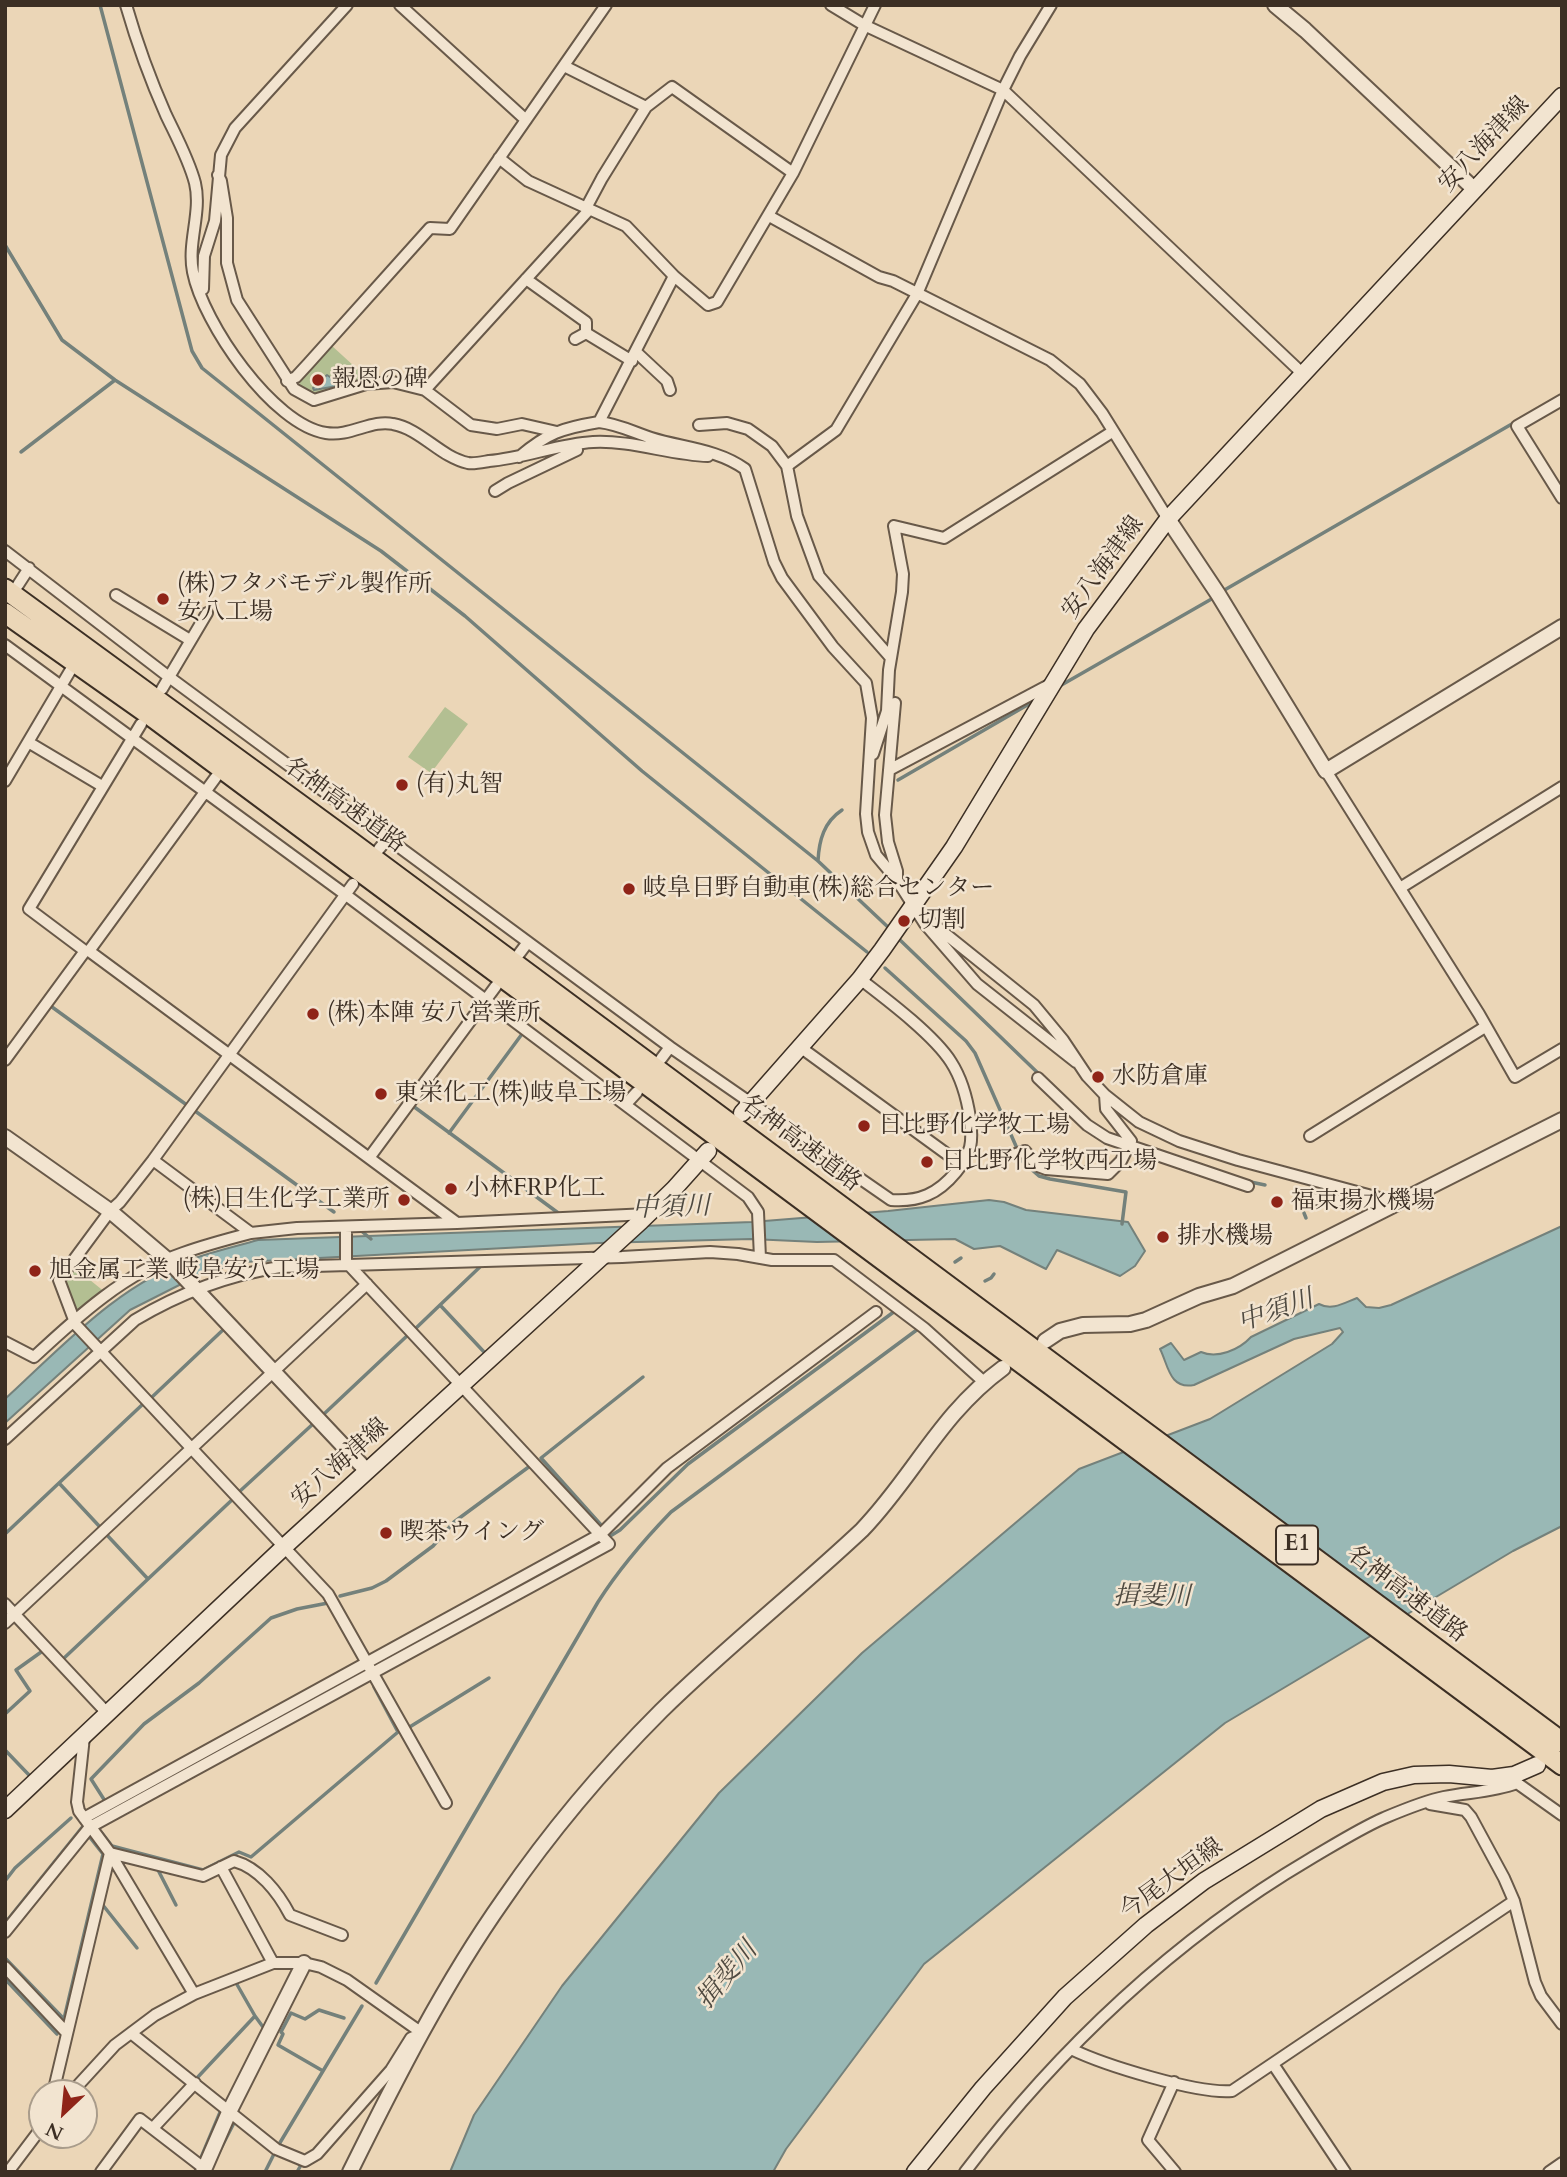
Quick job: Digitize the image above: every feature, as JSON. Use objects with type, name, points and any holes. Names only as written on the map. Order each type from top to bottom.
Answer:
[{"type":"highway","name":"名神高速道路","points":[[10,587],[36,610],[1562,1742]]},
{"type":"highway","name":"名神高速道路","points":[[5,613],[162,724],[1562,1765]]},
{"type":"main road","name":"安八海津線","points":[[747,1108],[860,979],[913,906],[954,847],[1086,629],[1168,519],[1562,96]]},
{"type":"main road","name":"安八海津線","points":[[5,1810],[285,1546],[644,1217],[704,1155]]},
{"type":"main road","name":"今尾大垣線","points":[[915,2172],[983,2088],[1065,1997],[1146,1925],[1204,1881],[1321,1809],[1382,1782],[1414,1775],[1449,1774],[1516,1779],[1537,1765]]},
{"type":"street","points":[[126,5],[157,95],[194,180],[198,198],[193,272],[203,297],[215,324],[252,382],[308,429],[344,434],[387,422],[404,426],[468,463],[517,459],[592,442],[614,442],[690,456],[722,457]]},
{"type":"street","points":[[203,297],[204,256],[215,221],[221,155],[235,128],[347,5]]},
{"type":"street","points":[[400,5],[526,120]]},
{"type":"street","points":[[287,381],[296,377],[430,228],[450,229],[606,5]]},
{"type":"street","points":[[831,5],[864,26],[1003,90],[1303,373]]},
{"type":"street","points":[[499,158],[528,181],[625,226],[674,276],[708,305],[717,302],[793,173],[875,5]]},
{"type":"street","points":[[787,466],[836,430],[917,294],[1003,90],[1051,5]]},
{"type":"street","points":[[1276,5],[1474,189]]},
{"type":"street","points":[[564,66],[646,107]]},
{"type":"street","points":[[425,390],[587,209],[602,178],[646,107],[672,87],[793,173]]},
{"type":"street","points":[[218,175],[227,218],[227,263],[237,300],[287,381],[302,395],[314,400],[366,384],[393,382],[425,390],[471,425],[496,429],[522,424],[557,432]]},
{"type":"street","points":[[769,216],[879,277],[893,281],[1050,360],[1080,384],[1102,413],[1218,594],[1515,1077],[1562,1049]]},
{"type":"street","points":[[599,422],[674,276]]},
{"type":"street","points":[[526,279],[586,322],[586,333]]},
{"type":"street","points":[[586,333],[634,357],[667,381],[670,390]]},
{"type":"street","points":[[575,339],[586,333]]},
{"type":"street","points":[[1562,400],[1517,426],[1562,498]]},
{"type":"street","points":[[517,459],[541,439],[573,426],[599,422],[615,424],[652,438],[705,451],[745,469],[774,562],[782,578],[833,647],[866,683],[872,718],[871,760]]},
{"type":"street","points":[[699,425],[727,423],[748,429],[772,446],[787,466],[797,516],[819,576],[891,658]]},
{"type":"street","points":[[1112,432],[944,538],[894,526],[903,574],[891,658],[887,711],[871,760],[865,793],[868,832],[876,855],[897,880],[925,924],[973,976],[977,984],[1076,1062],[1105,1095],[1139,1122],[1179,1141],[1238,1160],[1398,1203]]},
{"type":"street","points":[[495,491],[592,442]]},
{"type":"street","points":[[5,551],[169,677],[670,1047],[747,1108],[891,1200],[908,1201],[937,1192],[969,1157],[972,1137],[965,1093],[958,1073],[943,1051],[886,998],[860,979]]},
{"type":"street","points":[[10,587],[29,568]]},
{"type":"street","points":[[116,595],[190,640]]},
{"type":"street","points":[[162,689],[207,613]]},
{"type":"street","points":[[92,636],[98,624]]},
{"type":"street","points":[[1326,771],[1562,627]]},
{"type":"street","points":[[5,645],[626,1104],[704,1155],[748,1197],[758,1213],[760,1254]]},
{"type":"street","points":[[890,670],[895,698],[885,815],[897,880]]},
{"type":"street","points":[[5,781],[70,671]]},
{"type":"street","points":[[889,770],[1051,684]]},
{"type":"street","points":[[141,724],[29,909],[457,1223]]},
{"type":"street","points":[[241,746],[249,736]]},
{"type":"street","points":[[28,742],[102,786]]},
{"type":"street","points":[[5,1060],[216,776]]},
{"type":"street","points":[[1400,888],[1562,787]]},
{"type":"street","points":[[379,849],[388,838]]},
{"type":"street","points":[[353,884],[153,1160],[110,1211],[59,1280],[75,1323],[328,1594],[446,1803]]},
{"type":"street","points":[[913,906],[1034,1005],[1063,1040],[1076,1062]]},
{"type":"street","points":[[519,954],[528,942]]},
{"type":"street","points":[[369,1158],[496,986]]},
{"type":"street","points":[[1310,1136],[1485,1027]]},
{"type":"street","points":[[661,1059],[670,1047]]},
{"type":"street","points":[[800,1047],[962,1165]]},
{"type":"street","points":[[1038,1078],[1087,1125],[1107,1138],[1248,1186]]},
{"type":"street","points":[[626,1104],[637,1091]]},
{"type":"street","points":[[1016,1154],[1025,1151],[1038,1166],[1046,1169],[1108,1174],[1121,1161],[1131,1141],[1130,1136],[1106,1109],[1105,1095]]},
{"type":"street","points":[[1045,1341],[1060,1331],[1083,1325],[1130,1324],[1146,1320],[1199,1296],[1233,1286],[1562,1121]]},
{"type":"street","points":[[5,1137],[110,1211],[169,1261],[367,1471]]},
{"type":"street","points":[[153,1160],[251,1233]]},
{"type":"street","points":[[1312,1199],[1398,1203]]},
{"type":"street","points":[[5,1342],[34,1357],[127,1280],[183,1252],[251,1233],[297,1228],[644,1217]]},
{"type":"street","points":[[5,1932],[87,1822],[369,1668],[609,1544],[347,1262],[346,1230]]},
{"type":"street","points":[[5,1438],[99,1348],[135,1320],[195,1287],[246,1272],[347,1262],[710,1252],[834,1260],[924,1328],[984,1382]]},
{"type":"street","points":[[5,1623],[367,1284]]},
{"type":"street","points":[[601,1534],[667,1468],[876,1312]]},
{"type":"street","points":[[350,2172],[422,2033],[503,1900],[552,1833],[606,1770],[706,1667],[879,1513],[957,1408],[1003,1368]]},
{"type":"street","points":[[5,1604],[107,1713]]},
{"type":"street","points":[[84,1737],[77,1802],[194,1994]]},
{"type":"street","points":[[965,2172],[1071,2049],[1176,1950],[1259,1889],[1383,1819],[1444,1797],[1503,1788],[1516,1779],[1562,1815]]},
{"type":"street","points":[[1423,1804],[1465,1810],[1489,1847],[1514,1900],[1535,1982],[1541,1996],[1562,2024]]},
{"type":"street","points":[[110,1853],[203,1876],[234,1861],[247,1864],[280,1896],[289,1915],[342,1935]]},
{"type":"street","points":[[56,2079],[110,1853]]},
{"type":"street","points":[[221,1867],[273,1963]]},
{"type":"street","points":[[1071,2049],[1088,2057],[1174,2082],[1221,2092],[1232,2091],[1514,1900]]},
{"type":"street","points":[[84,2079],[115,2045],[155,2015],[194,1994],[273,1963],[321,1966],[347,1980],[422,2033]]},
{"type":"street","points":[[102,2172],[140,2119],[204,2170],[230,2110],[304,1963]]},
{"type":"street","points":[[5,1967],[66,2032]]},
{"type":"street","points":[[131,2033],[276,2149],[305,2161],[317,2154],[391,2070],[411,2038],[422,2033]]},
{"type":"street","points":[[1273,2064],[1345,2172]]},
{"type":"street","points":[[1174,2082],[1148,2140],[1175,2172]]},
{"type":"street","points":[[153,2129],[195,2083]]},
{"type":"street","points":[[8,2172],[28,2146]]},
{"type":"street","points":[[1549,2172],[1562,2164]]},
{"type":"green space","points":[[331,345],[366,377],[343,391],[315,397],[305,392],[299,383]]},
{"type":"green space","points":[[445,707],[468,724],[431,773],[408,757]]},
{"type":"green space","points":[[74,1267],[106,1293],[75,1316],[63,1282]]},
{"type":"water","points":[[327,375],[339,383],[337,386],[314,390],[313,388]]},
{"type":"water","points":[[989,1200],[1026,1210],[1128,1222],[1145,1251],[1135,1266],[1120,1276],[1057,1250],[1046,1269],[1000,1246],[974,1249],[955,1239],[817,1242],[751,1239],[599,1243],[244,1262],[203,1273],[130,1310],[5,1423],[5,1399],[70,1338],[117,1300],[167,1269],[203,1255],[258,1240],[752,1222]]},
{"type":"water","name":"揖斐川","points":[[1562,1226],[1562,1526],[1513,1551],[1225,1723],[924,1964],[786,2149],[773,2172],[450,2172],[474,2115],[562,1986],[719,1793],[862,1653],[1079,1469],[1210,1419],[1332,1344],[1343,1332],[1340,1328],[1294,1339],[1194,1385],[1186,1386],[1174,1380],[1160,1349],[1171,1343],[1184,1360],[1201,1352],[1221,1354],[1319,1304],[1333,1306],[1357,1298],[1366,1307],[1391,1305]]},
{"type":"waterway","points":[[100,5],[192,351],[202,368],[818,861],[890,929]]},
{"type":"waterway","points":[[5,245],[62,340],[115,380],[381,551],[465,616],[642,771],[867,952]]},
{"type":"waterway","points":[[21,452],[115,380]]},
{"type":"waterway","points":[[1221,592],[1517,421]]},
{"type":"waterway","points":[[1058,687],[1215,597]]},
{"type":"waterway","points":[[898,780],[1036,700]]},
{"type":"waterway","points":[[818,861],[824,832],[831,820],[842,810]]},
{"type":"waterway","points":[[900,940],[1041,1076]]},
{"type":"waterway","points":[[885,968],[966,1041],[975,1053],[1023,1162],[1039,1176],[1126,1192],[1122,1224]]},
{"type":"waterway","points":[[52,1007],[334,1212]]},
{"type":"waterway","points":[[449,1133],[522,1034]]},
{"type":"waterway","points":[[413,1106],[561,1215]]},
{"type":"waterway","points":[[1246,1181],[1265,1185]]},
{"type":"waterway","points":[[1304,1213],[1306,1218]]},
{"type":"waterway","points":[[359,1229],[371,1239]]},
{"type":"waterway","points":[[955,1262],[961,1258]]},
{"type":"waterway","points":[[482,1265],[440,1305],[485,1353]]},
{"type":"waterway","points":[[985,1281],[994,1274]]},
{"type":"waterway","points":[[414,1330],[440,1305]]},
{"type":"waterway","points":[[607,1538],[620,1530],[688,1464],[895,1311]]},
{"type":"waterway","points":[[151,1398],[225,1328]]},
{"type":"waterway","points":[[376,1983],[598,1602],[632,1556],[671,1512],[918,1329]]},
{"type":"waterway","points":[[325,1413],[409,1334]]},
{"type":"waterway","points":[[602,1526],[541,1458],[643,1377]]},
{"type":"waterway","points":[[100,1527],[59,1483],[143,1404]]},
{"type":"waterway","points":[[239,1492],[314,1423]]},
{"type":"waterway","points":[[340,1596],[372,1588],[386,1581],[433,1546],[454,1522],[532,1467]]},
{"type":"waterway","points":[[5,1534],[59,1483]]},
{"type":"waterway","points":[[62,1660],[234,1498]]},
{"type":"waterway","points":[[106,1534],[148,1579]]},
{"type":"waterway","points":[[372,1667],[601,1541]]},
{"type":"waterway","points":[[105,1801],[91,1779],[144,1724],[199,1683],[271,1618],[297,1609],[328,1603],[329,1605]]},
{"type":"waterway","points":[[5,1714],[30,1691],[16,1670],[44,1650]]},
{"type":"waterway","points":[[256,1731],[364,1671]]},
{"type":"waterway","points":[[408,1728],[489,1678]]},
{"type":"waterway","points":[[98,1828],[112,1846],[203,1870],[239,1852],[251,1857],[398,1732],[374,1687]]},
{"type":"waterway","points":[[5,1750],[29,1775]]},
{"type":"waterway","points":[[5,1881],[15,1868],[71,1818]]},
{"type":"waterway","points":[[5,1923],[84,1825]]},
{"type":"waterway","points":[[5,1958],[64,2019],[103,1854],[88,1835]]},
{"type":"waterway","points":[[157,1868],[176,1905]]},
{"type":"waterway","points":[[102,1904],[137,1948]]},
{"type":"waterway","points":[[5,1979],[57,2034]]},
{"type":"waterway","points":[[196,2079],[255,2016],[235,1981]]},
{"type":"waterway","points":[[278,2146],[362,2006]]},
{"type":"waterway","points":[[323,2071],[278,2045],[283,2034],[281,2032],[291,2013],[305,2019],[319,2010],[344,2018]]},
{"type":"waterway","points":[[255,2016],[263,2027]]},
{"type":"waterway","points":[[200,2160],[221,2110]]},
{"type":"waterway","points":[[218,2154],[235,2121]]},
{"type":"waterway","points":[[265,2172],[275,2152]]},
{"type":"waterway","points":[[297,2163],[301,2165],[297,2172]]},
{"type":"place","name":"報恩の碑","points":[[318,380]]},
{"type":"place","name":"(株)フタバモデル製作所 安八工場","points":[[163,599]]},
{"type":"place","name":"(有)丸智","points":[[402,785]]},
{"type":"place","name":"岐阜日野自動車(株)総合センター","points":[[629,889]]},
{"type":"place","name":"切割","points":[[904,921]]},
{"type":"place","name":"(株)本陣 安八営業所","points":[[313,1014]]},
{"type":"place","name":"水防倉庫","points":[[1098,1077]]},
{"type":"place","name":"東栄化工(株)岐阜工場","points":[[381,1094]]},
{"type":"place","name":"日比野化学牧工場","points":[[864,1126]]},
{"type":"place","name":"日比野化学牧西工場","points":[[927,1162]]},
{"type":"place","name":"小林FRP化工","points":[[451,1189]]},
{"type":"place","name":"(株)日生化学工業所","points":[[404,1200]]},
{"type":"place","name":"福束揚水機場","points":[[1277,1202]]},
{"type":"place","name":"排水機場","points":[[1163,1237]]},
{"type":"place","name":"旭金属工業 岐阜安八工場","points":[[35,1271]]},
{"type":"place","name":"喫茶ウイング","points":[[386,1533]]},
{"type":"water label","name":"中須川","points":[[671,1209]]},
{"type":"water label","name":"中須川","points":[[1276,1312]]}]
